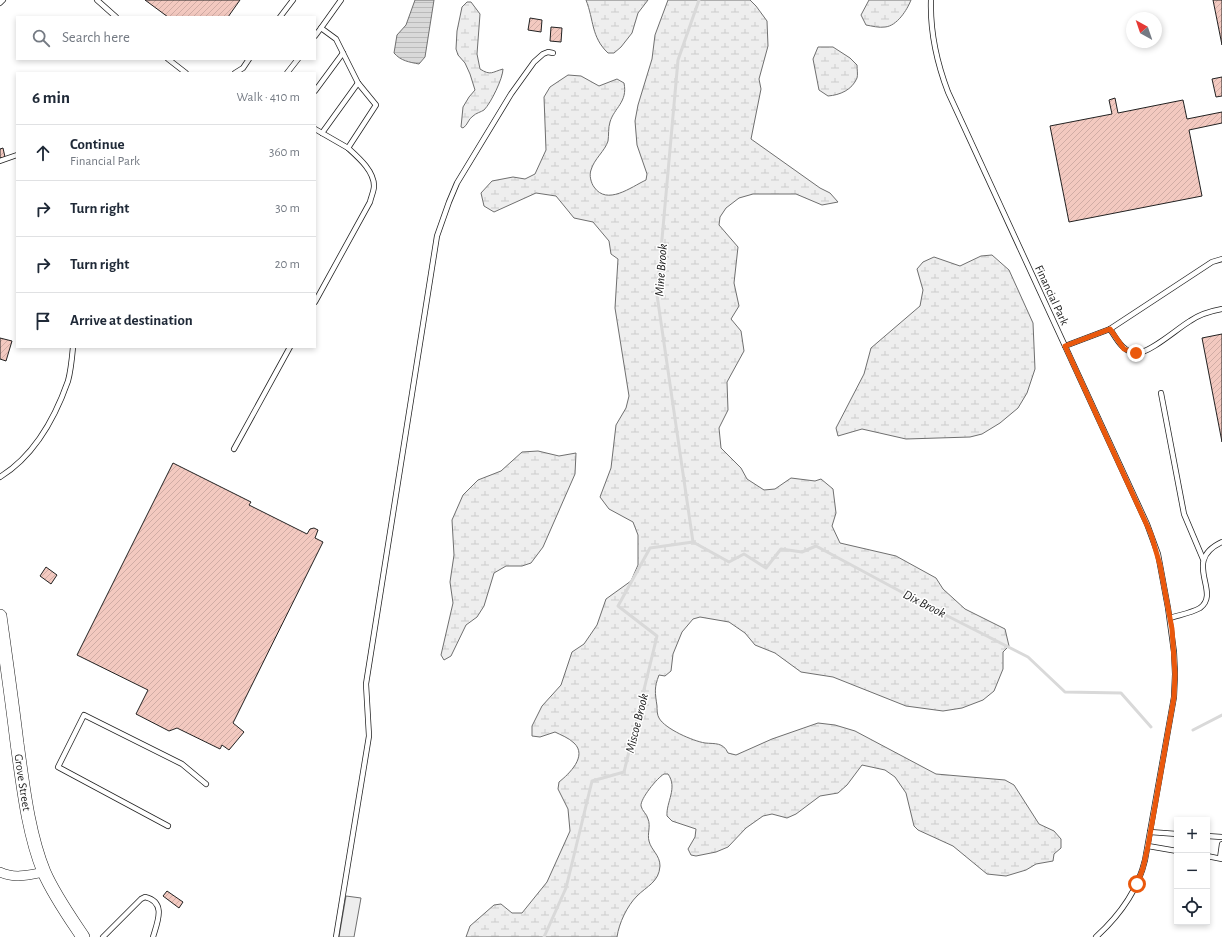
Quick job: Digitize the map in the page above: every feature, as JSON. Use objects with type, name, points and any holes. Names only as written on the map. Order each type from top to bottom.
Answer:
[{"type":"main road","name":"Grove Street","points":[[0,616],[23,786],[33,836],[44,872],[63,908],[83,937]]},
{"type":"street","points":[[0,872],[11,876],[20,876],[44,872]]},
{"type":"lane","points":[[0,3],[4,0]]},
{"type":"lane","points":[[97,0],[115,16]]},
{"type":"lane","points":[[281,16],[292,0]]},
{"type":"lane","points":[[316,35],[341,0]]},
{"type":"lane","name":"Financial Park","points":[[931,0],[932,27],[937,56],[948,92],[1151,534],[1160,565],[1170,618],[1174,652],[1174,697],[1143,868],[1133,892],[1115,918],[1096,937]]},
{"type":"lane","points":[[321,28],[336,39],[358,83],[376,105],[348,148]]},
{"type":"lane","points":[[336,937],[369,736],[366,684],[437,236],[457,183],[512,94],[534,62],[543,54],[548,52],[553,53]]},
{"type":"lane","points":[[316,90],[343,53]]},
{"type":"lane","points":[[169,60],[185,72]]},
{"type":"lane","points":[[237,72],[243,68],[248,60]]},
{"type":"lane","points":[[288,72],[297,60]]},
{"type":"lane","points":[[322,133],[358,83]]},
{"type":"lane","points":[[316,130],[348,148],[360,159],[370,171],[374,186],[370,202],[316,300]]},
{"type":"lane","points":[[0,161],[16,155]]},
{"type":"lane","points":[[1065,346],[1110,329],[1212,262],[1222,259]]},
{"type":"lane","points":[[1110,329],[1124,349],[1136,353],[1151,348],[1191,320],[1209,311],[1222,309]]},
{"type":"lane","points":[[0,477],[11,470],[26,456],[39,440],[56,409],[68,380],[73,348]]},
{"type":"lane","points":[[234,449],[289,348]]},
{"type":"lane","points":[[1161,393],[1184,514],[1203,559],[1203,567],[1208,591],[1206,601],[1200,608],[1170,618]]},
{"type":"lane","points":[[1203,559],[1213,546],[1222,542]]},
{"type":"lane","points":[[168,826],[58,767],[84,715],[182,764],[206,784]]},
{"type":"lane","points":[[1150,832],[1174,834]]},
{"type":"lane","points":[[1210,836],[1222,837]]},
{"type":"lane","points":[[1210,857],[1221,859],[1222,844]]},
{"type":"lane","points":[[1148,846],[1174,850]]},
{"type":"lane","points":[[103,937],[141,899],[145,897],[150,898],[159,908],[153,937]]},
{"type":"green space","points":[[586,0],[648,0],[638,13],[632,33],[614,53],[608,53],[599,41],[596,34]]},
{"type":"green space","points":[[668,0],[750,0],[756,6],[767,21],[768,46],[759,79],[761,89],[751,139],[820,188],[830,193],[838,202],[822,205],[796,194],[753,194],[739,198],[726,208],[720,217],[719,225],[738,247],[734,283],[739,306],[731,319],[741,331],[744,351],[727,382],[728,410],[719,428],[721,448],[741,468],[747,479],[764,490],[775,489],[791,478],[815,481],[821,479],[833,489],[836,513],[832,526],[840,543],[896,556],[936,578],[943,589],[965,609],[1005,629],[1009,646],[1003,652],[1003,669],[994,691],[983,700],[962,708],[943,711],[906,706],[833,677],[801,672],[775,653],[755,645],[745,633],[729,622],[700,617],[693,619],[682,632],[673,654],[671,671],[665,676],[659,675],[655,690],[658,717],[667,726],[680,734],[700,742],[721,745],[728,753],[736,755],[772,739],[818,723],[835,725],[855,731],[936,774],[1005,780],[1014,785],[1039,824],[1054,831],[1061,839],[1061,848],[1054,854],[1053,861],[1036,864],[1026,870],[1006,876],[987,874],[953,846],[918,830],[914,826],[906,793],[895,777],[885,770],[862,765],[847,785],[838,793],[820,796],[796,814],[787,818],[772,814],[763,816],[746,828],[728,847],[716,852],[696,856],[691,855],[688,849],[695,837],[696,829],[672,821],[667,816],[672,784],[668,774],[664,774],[657,780],[641,803],[642,809],[649,822],[649,841],[660,862],[659,871],[655,880],[637,896],[630,905],[622,921],[617,937],[466,937],[470,926],[494,905],[501,904],[512,913],[522,913],[547,882],[570,831],[568,809],[558,789],[559,782],[572,770],[576,764],[579,753],[578,748],[574,743],[555,732],[540,737],[532,736],[532,726],[542,706],[561,685],[572,652],[584,644],[597,625],[606,599],[631,581],[638,565],[638,535],[633,522],[609,509],[600,497],[611,468],[616,425],[626,408],[629,396],[615,308],[618,259],[611,254],[609,241],[593,222],[574,218],[556,196],[536,193],[494,212],[484,206],[481,193],[492,181],[513,177],[525,179],[535,174],[546,150],[544,97],[550,87],[568,75],[581,76],[599,86],[617,79],[624,83],[624,95],[610,122],[608,141],[592,166],[590,174],[594,187],[599,192],[606,195],[612,195],[646,180],[647,174],[637,145],[635,121],[638,105],[652,59],[655,35]]},
{"type":"green space","points":[[869,0],[911,0],[904,13],[894,24],[880,27],[866,25],[861,15]]},
{"type":"green space","points":[[467,2],[471,2],[480,14],[477,54],[480,69],[489,73],[503,69],[499,84],[487,107],[471,117],[463,128],[461,127],[463,107],[475,90],[465,63],[458,55],[456,49],[457,31],[462,7]]},
{"type":"green space","points":[[818,47],[833,47],[850,58],[857,65],[857,78],[849,89],[841,93],[828,96],[819,90],[813,59]]},
{"type":"green space","points":[[992,255],[1009,270],[1033,323],[1035,369],[1027,393],[1018,408],[1000,423],[982,434],[970,437],[906,439],[862,429],[838,436],[836,428],[864,374],[871,348],[920,306],[923,290],[917,269],[923,262],[934,257],[960,266],[981,256]]},
{"type":"green space","points":[[538,451],[559,456],[576,453],[575,474],[543,547],[531,563],[522,566],[506,566],[494,573],[484,606],[477,617],[466,625],[451,656],[444,660],[441,655],[453,603],[450,582],[454,555],[452,520],[463,495],[478,480],[501,471],[522,452]]},
{"type":"shaded area","points":[[415,0],[434,0],[425,57],[419,64],[402,59],[394,53],[397,35],[406,25]]},
{"type":"shaded area","points":[[346,896],[361,898],[354,937],[339,937]]},
{"type":"building","points":[[145,0],[240,0],[229,16],[167,16]]},
{"type":"building","points":[[1213,0],[1222,0],[1222,45]]},
{"type":"building","points":[[530,18],[542,20],[541,32],[528,30]]},
{"type":"building","points":[[551,27],[562,28],[561,42],[550,41]]},
{"type":"building","points":[[1222,77],[1222,96],[1216,97],[1212,79]]},
{"type":"building","points":[[1115,98],[1118,113],[1183,100],[1187,119],[1222,112],[1222,123],[1189,130],[1202,196],[1069,222],[1050,126],[1112,114],[1109,100]]},
{"type":"building","points":[[3,148],[5,157],[0,158],[0,149]]},
{"type":"building","points":[[1222,334],[1222,442],[1202,338]]},
{"type":"building","points":[[0,338],[12,341],[6,361],[0,359]]},
{"type":"building","points":[[173,463],[251,502],[249,505],[307,534],[310,529],[314,528],[318,530],[315,538],[323,542],[233,723],[244,732],[229,750],[222,745],[220,749],[177,728],[169,731],[136,714],[148,690],[77,655]]},
{"type":"building","points":[[46,567],[57,575],[51,584],[40,576]]},
{"type":"building","points":[[167,891],[183,902],[179,908],[163,896]]},
{"type":"waterway","name":"Mine Brook","points":[[693,542],[657,295],[678,60],[699,0]]},
{"type":"waterway","name":"Dix Brook","points":[[693,542],[729,562],[744,554],[766,568],[781,549],[802,552],[816,546],[922,603],[1028,657],[1065,692],[1121,693],[1151,727]]},
{"type":"waterway","name":"Miscoe Brook","points":[[544,937],[566,888],[592,781],[624,772],[657,636],[618,606],[650,548],[693,542]]},
{"type":"waterway","name":"Dix Brook","points":[[1193,730],[1222,715]]},
{"type":"route","points":[[1136,353],[1124,349],[1110,329],[1065,346],[1151,534],[1158,554],[1172,629],[1175,674],[1174,697],[1148,846],[1143,868],[1137,884]]}]
